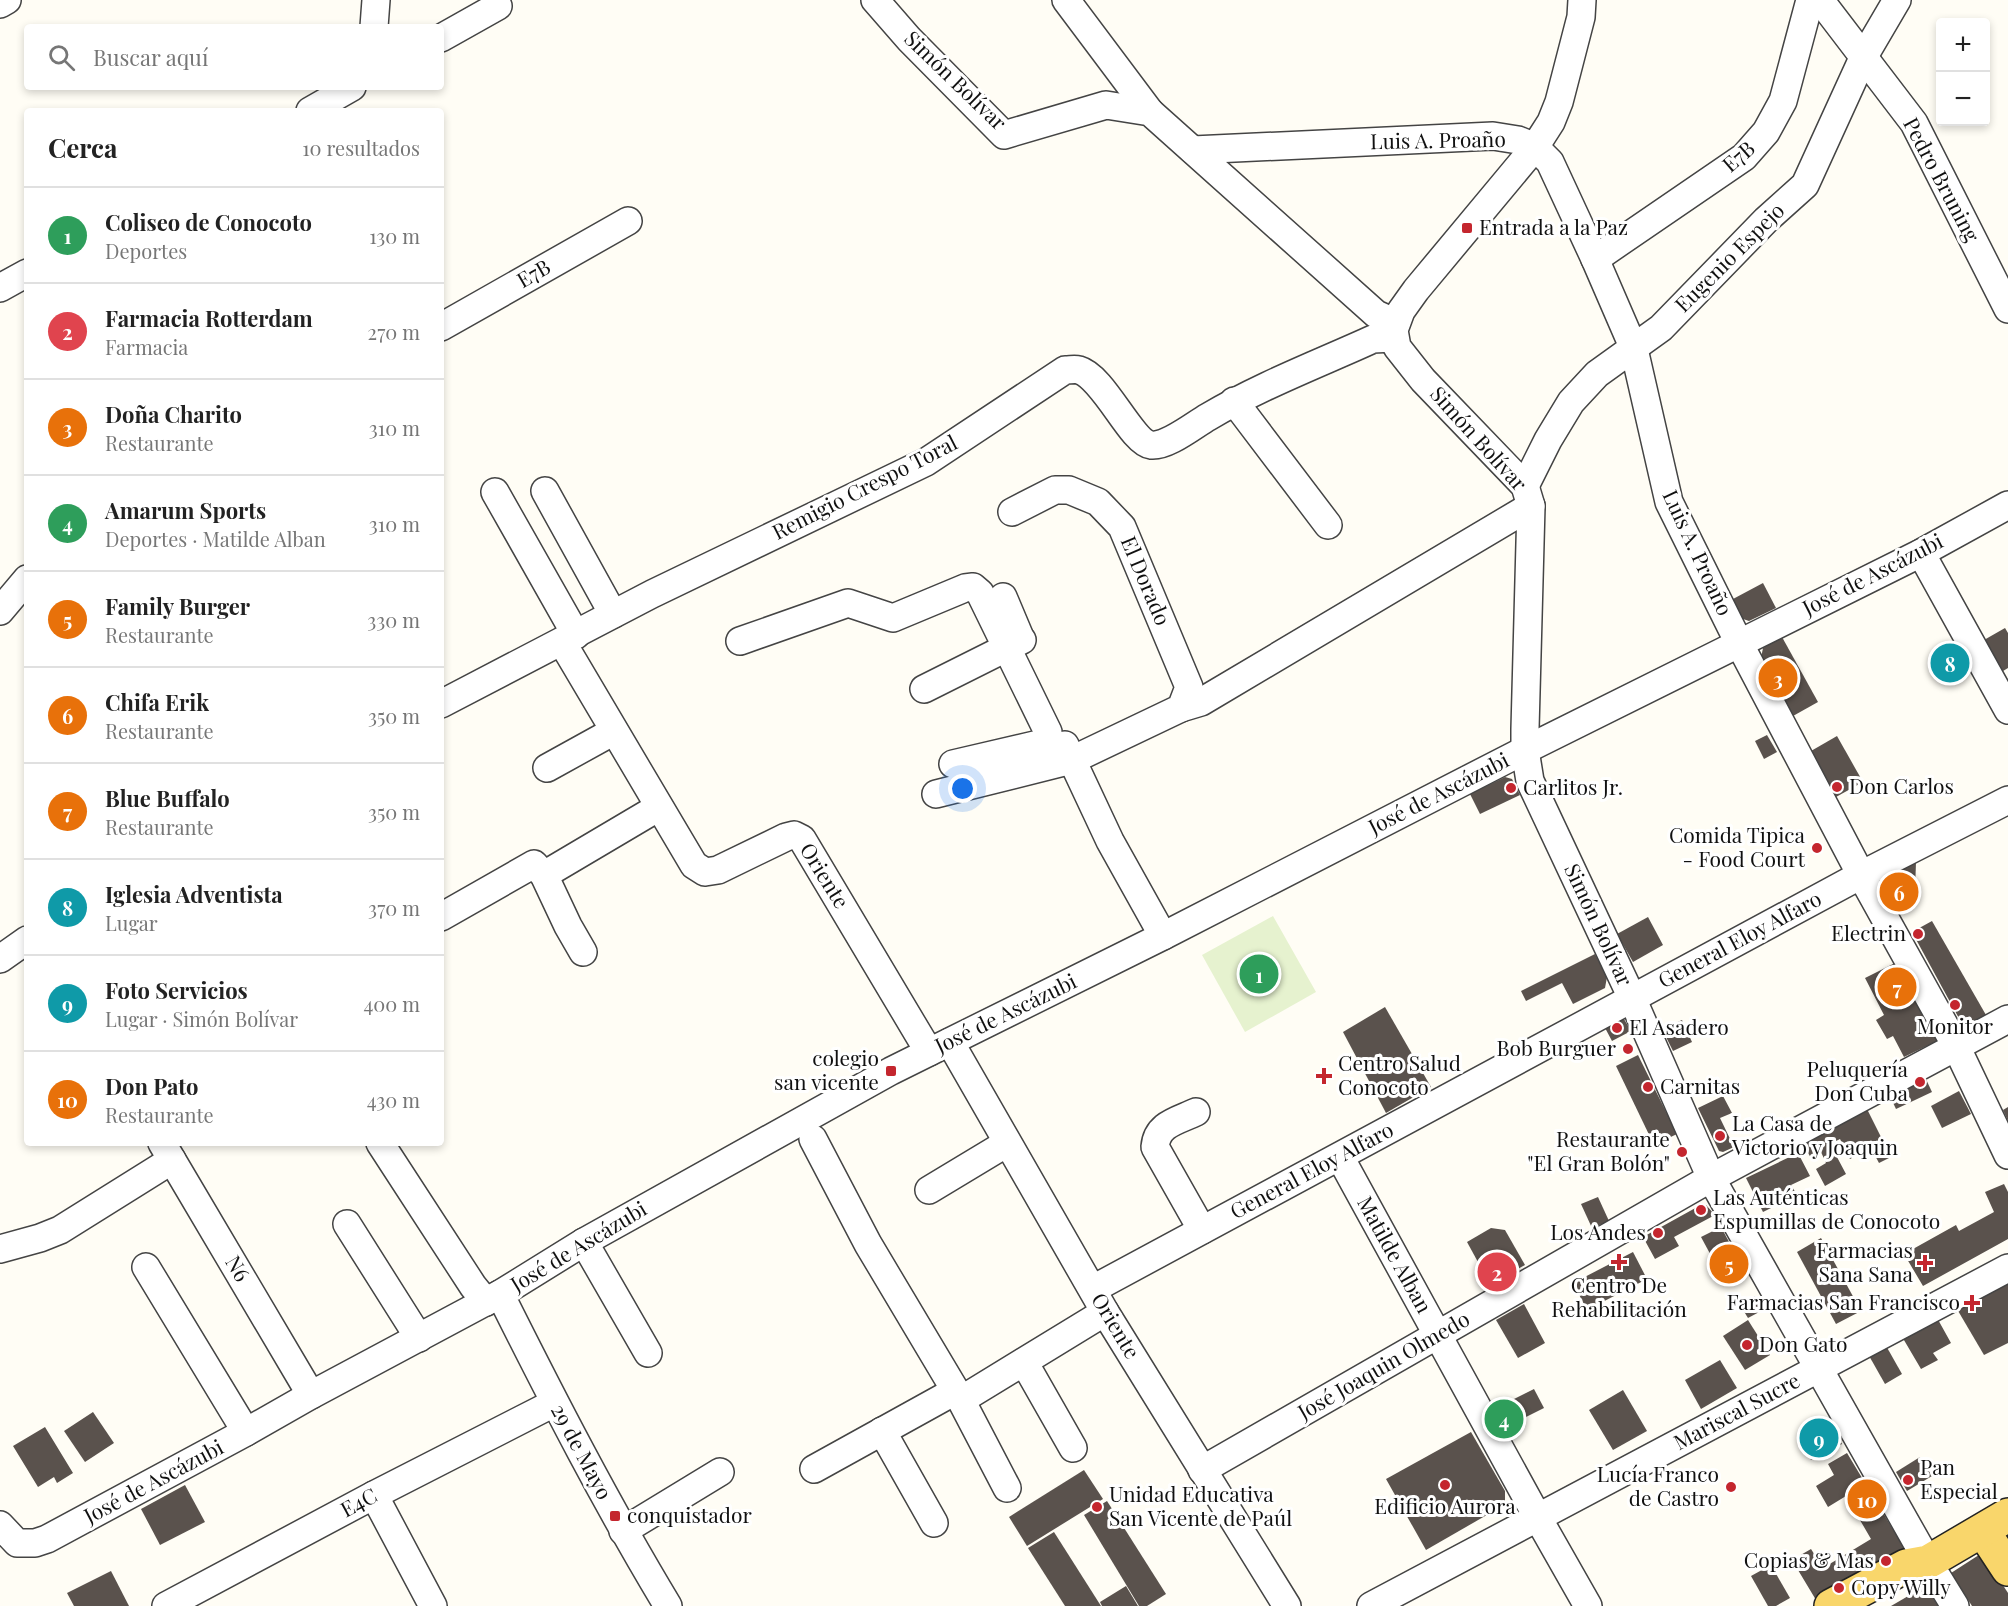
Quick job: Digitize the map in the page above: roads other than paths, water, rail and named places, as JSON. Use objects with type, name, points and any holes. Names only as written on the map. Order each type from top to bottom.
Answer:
[{"type":"main road","points":[[1831,1606],[1906,1566],[1928,1562],[1996,1523],[2008,1569]]},
{"type":"main road","points":[[1868,1606],[1916,1579],[1928,1562]]},
{"type":"street","points":[[0,4],[7,0]]},
{"type":"street","points":[[374,24],[376,0]]},
{"type":"street","name":"Simón Bolívar","points":[[875,0],[909,39],[1004,135],[1107,105],[1150,112],[1395,331],[1397,347],[1423,380],[1528,496],[1525,750],[1530,781],[1632,998],[1712,1178],[1818,1369],[1955,1606]]},
{"type":"street","points":[[1066,0],[1150,112]]},
{"type":"street","points":[[1395,331],[1416,290],[1535,147],[1551,122],[1559,102],[1581,17],[1582,0]]},
{"type":"street","name":"E7B","points":[[1595,259],[1744,157],[1766,132],[1783,101],[1810,0]]},
{"type":"street","name":"Pedro Bruning","points":[[1820,0],[1914,123],[2008,309]]},
{"type":"street","name":"Eugenio Espejo","points":[[1528,496],[1548,440],[1571,402],[1597,374],[1661,328],[1766,220],[1805,184],[1863,58],[1897,0]]},
{"type":"street","points":[[444,36],[498,6]]},
{"type":"street","points":[[315,108],[347,90]]},
{"type":"street","name":"Luis A. Proaño","points":[[1193,150],[1493,136],[1518,140],[1535,147],[1550,162],[1634,349],[1669,502],[1739,643],[1956,1046],[2008,1155]]},
{"type":"street","name":"E7B","points":[[444,325],[628,221]]},
{"type":"street","points":[[0,288],[24,275]]},
{"type":"street","name":"Remigio Crespo Toral","points":[[444,702],[702,569],[926,462],[1065,370],[1078,369],[1087,374],[1141,439],[1150,445],[1165,443],[1234,401],[1395,331]]},
{"type":"street","points":[[1234,401],[1328,525]]},
{"type":"street","name":"El Dorado","points":[[1011,512],[1055,490],[1069,490],[1098,501],[1122,527],[1185,698]]},
{"type":"street","points":[[545,491],[613,614]]},
{"type":"street","name":"Oriente","points":[[495,492],[614,731],[689,859],[701,871],[718,870],[790,835],[802,839],[940,1047],[1007,1143],[1099,1301],[1287,1606]]},
{"type":"street","points":[[936,794],[1072,760],[1185,698],[1202,702],[1528,496]]},
{"type":"street","name":"José de Ascázubi","points":[[8,1534],[35,1543],[47,1539],[493,1298],[584,1242],[891,1071],[1163,936],[1525,750],[1921,553],[2008,505]]},
{"type":"street","points":[[1921,553],[2008,710]]},
{"type":"street","points":[[0,611],[24,583]]},
{"type":"street","points":[[740,641],[848,603],[893,618],[965,588],[973,587],[980,593],[1014,644],[1110,841],[1163,936]]},
{"type":"street","points":[[953,764],[1039,744],[1046,740],[1048,732],[1014,644],[1003,597]]},
{"type":"street","points":[[924,689],[1014,644]]},
{"type":"street","points":[[547,768],[614,731]]},
{"type":"street","name":"General Eloy Alfaro","points":[[814,1468],[882,1431],[965,1393],[1023,1362],[1099,1301],[1203,1230],[1862,875],[2008,800]]},
{"type":"street","points":[[544,874],[659,807]]},
{"type":"street","points":[[444,915],[534,864],[544,874],[583,952]]},
{"type":"street","points":[[0,959],[24,942]]},
{"type":"street","name":"José Joaquin Olmedo","points":[[1202,1470],[1712,1178],[2008,1019]]},
{"type":"street","points":[[1196,1112],[1163,1128],[1156,1139],[1155,1148],[1203,1230]]},
{"type":"street","points":[[813,1139],[868,1244],[965,1393],[1007,1488]]},
{"type":"street","points":[[928,1190],[1007,1143]]},
{"type":"street","name":"29 de Mayo","points":[[382,1146],[467,1276],[493,1298],[554,1403],[623,1531],[668,1606]]},
{"type":"street","points":[[0,1249],[60,1230],[167,1151]]},
{"type":"street","name":"N6","points":[[167,1151],[311,1395]]},
{"type":"street","name":"Matilde Alban","points":[[1340,1157],[1588,1606]]},
{"type":"street","points":[[347,1224],[419,1338]]},
{"type":"street","points":[[584,1242],[648,1353]]},
{"type":"street","points":[[146,1267],[246,1432]]},
{"type":"street","name":"Mariscal Sucre","points":[[1371,1606],[2008,1268]]},
{"type":"street","points":[[946,1338],[970,1383],[965,1393]]},
{"type":"street","points":[[1023,1362],[1073,1448]]},
{"type":"street","name":"E4C","points":[[166,1606],[205,1597],[374,1495],[554,1403]]},
{"type":"street","points":[[882,1431],[933,1522]]},
{"type":"street","points":[[623,1531],[720,1472]]},
{"type":"street","points":[[374,1495],[433,1606]]},
{"type":"place","name":"Entrada a la Paz","points":[[1467,228]]},
{"type":"place","name":"Iglesia Adventista","points":[[1950,663]]},
{"type":"place","name":"Doña Charito","points":[[1778,678]]},
{"type":"place","name":"Don Carlos","points":[[1837,787]]},
{"type":"place","name":"Carlitos Jr.","points":[[1511,788]]},
{"type":"place","name":"Comida Tipica - Food Court","points":[[1817,848]]},
{"type":"place","name":"Chifa Erik","points":[[1899,892]]},
{"type":"place","name":"Electrin","points":[[1918,934]]},
{"type":"place","name":"Coliseo de Conocoto","points":[[1259,974]]},
{"type":"place","name":"Blue Buffalo","points":[[1897,987]]},
{"type":"place","name":"Monitor","points":[[1955,1005]]},
{"type":"place","name":"El Asadero","points":[[1617,1028]]},
{"type":"place","name":"Bob Burguer","points":[[1628,1049]]},
{"type":"place","name":"colegio san vicente","points":[[891,1071]]},
{"type":"place","name":"Centro Salud Conocoto","points":[[1324,1076]]},
{"type":"place","name":"Peluquería Don Cuba","points":[[1920,1082]]},
{"type":"place","name":"Carnitas","points":[[1648,1087]]},
{"type":"place","name":"La Casa de Victorio y Joaquin","points":[[1720,1136]]},
{"type":"place","name":"Restaurante \"El Gran Bolón\"","points":[[1682,1152]]},
{"type":"place","name":"Las Auténticas Espumillas de Conocoto","points":[[1701,1210]]},
{"type":"place","name":"Los Andes","points":[[1658,1233]]},
{"type":"place","name":"Centro De Rehabilitación","points":[[1619,1262]]},
{"type":"place","name":"Farmacias Sana Sana","points":[[1925,1263]]},
{"type":"place","name":"Family Burger","points":[[1729,1264]]},
{"type":"place","name":"Farmacia Rotterdam","points":[[1497,1272]]},
{"type":"place","name":"Farmacias San Francisco","points":[[1972,1303]]},
{"type":"place","name":"Don Gato","points":[[1747,1345]]},
{"type":"place","name":"Amarum Sports","points":[[1504,1419]]},
{"type":"place","name":"Foto Servicios","points":[[1819,1438]]},
{"type":"place","name":"Pan Especial","points":[[1908,1480]]},
{"type":"place","name":"Edificio Aurora","points":[[1445,1485]]},
{"type":"place","name":"Lucía Franco de Castro","points":[[1731,1487]]},
{"type":"place","name":"Don Pato","points":[[1867,1499]]},
{"type":"place","name":"Unidad Educativa San Vicente de Paúl","points":[[1097,1507]]},
{"type":"place","name":"conquistador","points":[[615,1516]]},
{"type":"place","name":"Copias & Mas","points":[[1886,1561]]},
{"type":"place","name":"Copy Willy","points":[[1839,1588]]}]
